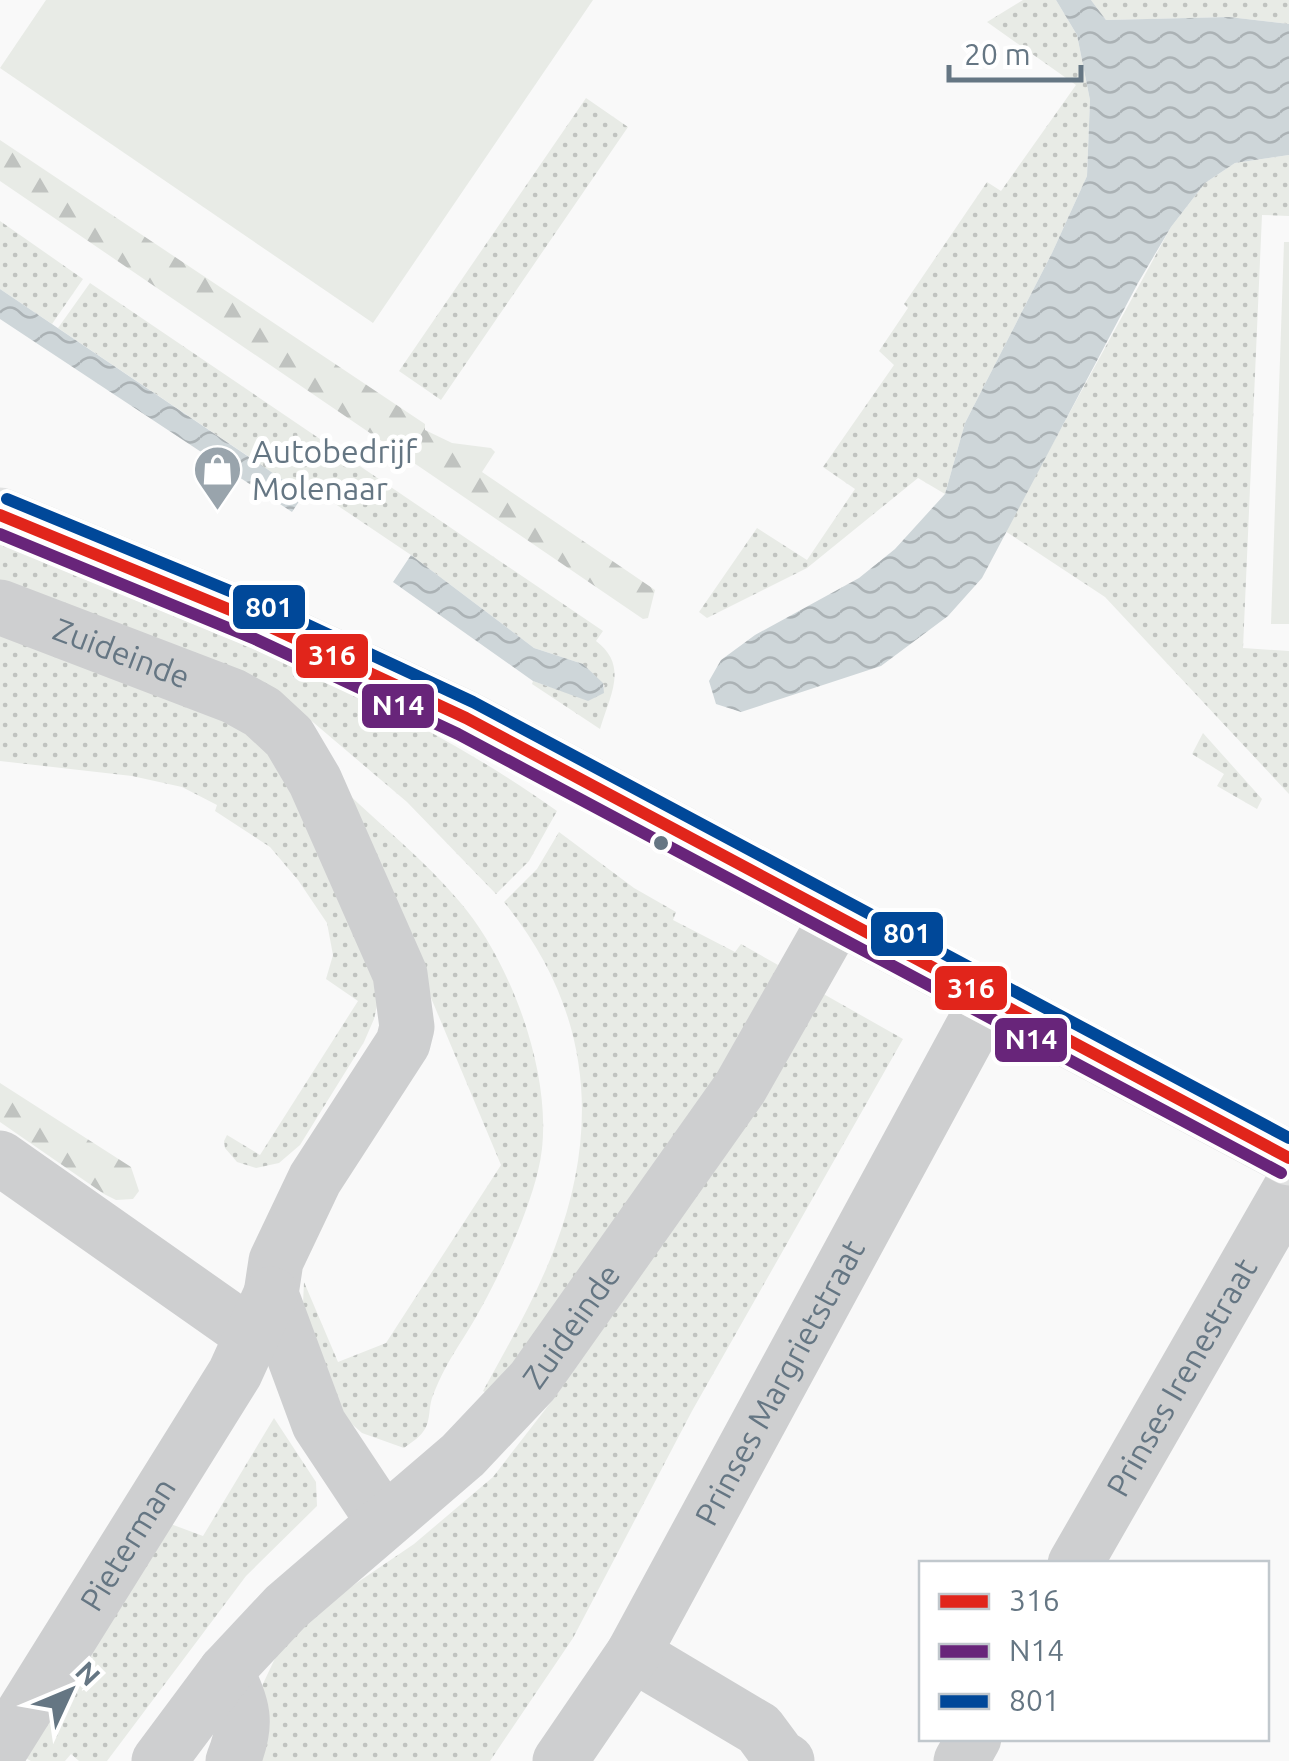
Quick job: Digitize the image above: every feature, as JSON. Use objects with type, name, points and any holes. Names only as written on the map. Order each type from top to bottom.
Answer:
[{"type":"main road","points":[[0,514],[262,623],[450,710],[1289,1158]]},
{"type":"street","name":"Zuideinde","points":[[0,607],[233,696],[262,712],[288,736]]},
{"type":"street","name":"Pieterman","points":[[0,1750],[235,1373],[261,1315],[276,1261],[315,1180],[403,1043],[406,1010],[395,963],[314,781],[288,736]]},
{"type":"street","name":"Zuideinde","points":[[158,1761],[226,1671],[286,1606],[463,1454],[533,1381],[740,1088],[838,917]]},
{"type":"street","name":"Prinses Margrietstraat","points":[[560,1761],[633,1654],[988,999]]},
{"type":"street","points":[[0,1158],[261,1315],[319,1424],[384,1522]]},
{"type":"street","name":"Prinses Irenestraat","points":[[1077,1561],[1289,1191]]},
{"type":"street","points":[[633,1654],[759,1729],[786,1761]]},
{"type":"street","points":[[226,1671],[244,1721],[233,1761]]},
{"type":"green space","points":[[46,0],[593,0],[373,323],[0,68]]},
{"type":"green space","points":[[1023,0],[1056,0],[1077,35],[1090,100],[1087,176],[965,423],[945,494],[918,478],[807,568],[707,618],[699,612],[757,528],[807,560],[855,489],[823,467],[894,365],[879,351],[908,308],[904,304],[987,182],[1001,191],[1076,85],[987,22]]},
{"type":"green space","points":[[1091,0],[1289,0],[1289,24],[1229,17],[1106,20]]},
{"type":"green space","points":[[586,98],[628,127],[441,400],[399,371]]},
{"type":"green space","points":[[0,140],[425,424],[425,430],[452,443],[491,448],[495,452],[482,472],[655,590],[648,618],[643,619],[0,181]]},
{"type":"green space","points":[[1289,155],[1289,216],[1262,215],[1243,648],[1289,651],[1289,794],[1105,597],[1005,531],[1171,227],[1205,183],[1235,163]]},
{"type":"green space","points":[[0,221],[83,279],[52,324],[0,289]]},
{"type":"green space","points":[[1284,242],[1289,242],[1289,624],[1271,624]]},
{"type":"green space","points":[[90,283],[603,631],[596,641],[612,661],[614,682],[600,729],[532,684],[533,681],[588,700],[605,686],[583,664],[534,648],[411,555],[310,487],[304,494],[58,328]]},
{"type":"green space","points":[[0,539],[215,629],[357,694],[493,768],[557,811],[529,861],[496,894],[407,802],[294,706],[0,588]]},
{"type":"green space","points":[[0,622],[103,663],[268,742],[369,949],[378,1001],[364,1042],[300,1145],[279,1163],[256,1168],[237,1162],[224,1141],[227,1135],[260,1155],[358,1001],[326,979],[333,955],[327,923],[270,847],[215,811],[217,805],[182,787],[132,776],[0,761]]},
{"type":"green space","points":[[1203,733],[1262,799],[1257,809],[1217,786],[1224,774],[1192,754]]},
{"type":"green space","points":[[344,790],[432,872],[479,927],[527,1028],[542,1103],[543,1138],[538,1171],[517,1234],[486,1300],[439,1382],[426,1427],[404,1448],[362,1433],[346,1419],[302,1326],[304,1282],[338,1362],[386,1343],[501,1165]]},
{"type":"green space","points":[[559,832],[634,888],[676,912],[673,920],[735,952],[741,944],[778,965],[733,1056],[488,1394],[483,1391],[531,1302],[555,1247],[579,1155],[579,1067],[570,1024],[533,942],[504,902],[537,869]]},
{"type":"green space","points":[[820,992],[903,1039],[692,1411],[573,1638],[490,1761],[257,1761],[260,1690],[289,1629],[414,1544],[493,1477],[558,1393]]},
{"type":"green space","points":[[0,1083],[131,1167],[139,1191],[133,1199],[116,1200],[104,1194],[0,1122]]},
{"type":"green space","points":[[274,1418],[316,1482],[317,1506],[246,1576],[107,1761],[79,1761],[71,1754],[65,1761],[31,1761],[22,1756],[168,1523],[203,1536]]},
{"type":"water","points":[[1056,0],[1091,0],[1106,20],[1229,17],[1289,24],[1289,155],[1235,163],[1205,183],[1171,227],[982,578],[948,616],[881,666],[741,712],[716,704],[709,681],[721,660],[755,635],[859,578],[895,549],[945,494],[965,423],[1087,176],[1090,100],[1077,35]]},
{"type":"water","points":[[0,289],[304,494],[292,512],[0,319]]},
{"type":"water","points":[[411,555],[534,648],[583,664],[603,683],[604,693],[588,701],[533,681],[393,582]]},
{"type":"transit line","name":"801","points":[[7,499],[269,607],[473,702],[1289,1138]]},
{"type":"transit line","name":"316","points":[[0,515],[262,623],[466,718],[1289,1158]]},
{"type":"transit line","name":"N14","points":[[0,534],[255,639],[458,734],[1281,1173]]},
{"type":"place","name":"Autobedrijf Molenaar","points":[[217,512]]}]
